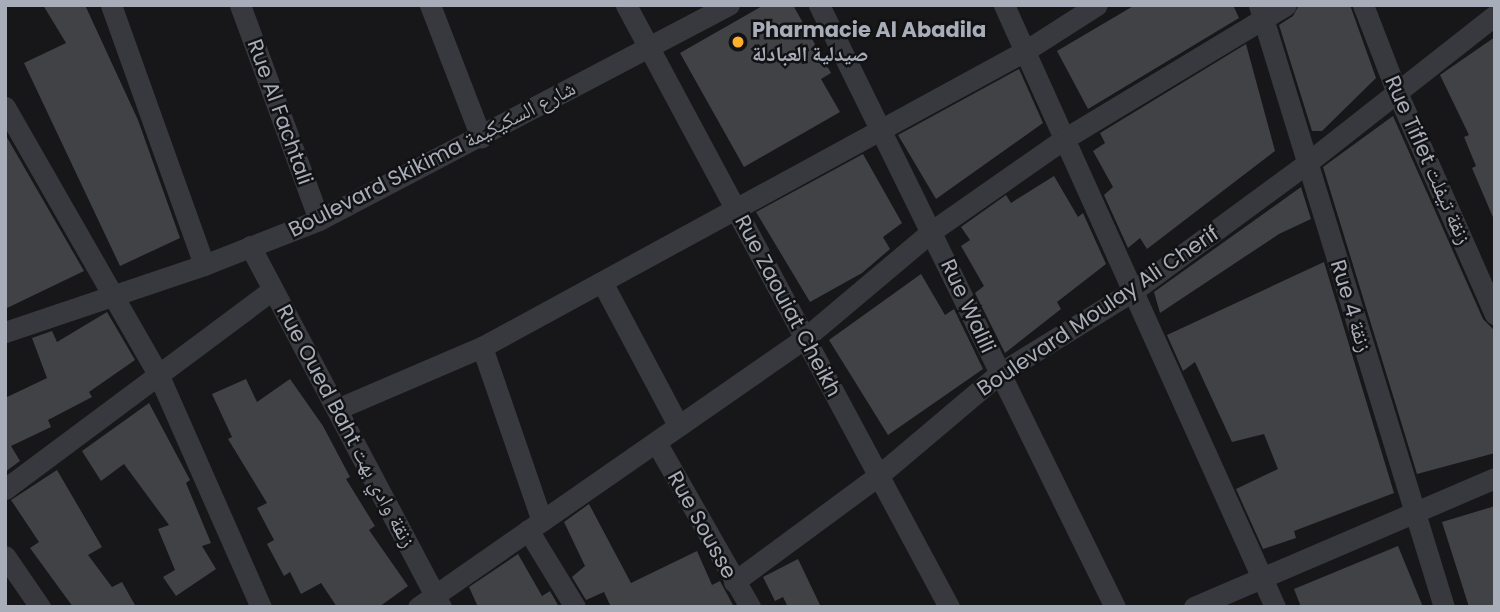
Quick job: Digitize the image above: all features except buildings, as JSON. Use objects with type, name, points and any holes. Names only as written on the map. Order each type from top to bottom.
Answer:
[{"type":"street","points":[[111,5],[204,265]]},
{"type":"street","name":"Rue Al Fachtali","points":[[240,5],[319,220]]},
{"type":"street","points":[[430,5],[481,137]]},
{"type":"street","name":"Rue Zaouiat Cheikh","points":[[626,5],[949,607]]},
{"type":"street","name":"Boulevard Skikima شارع السكيكيمة","points":[[5,332],[204,265],[319,220],[729,5]]},
{"type":"street","name":"Rue Walili","points":[[819,5],[1115,607]]},
{"type":"street","points":[[1004,5],[1275,607]]},
{"type":"street","points":[[337,409],[482,347],[1025,51],[1097,5]]},
{"type":"street","points":[[432,603],[535,525],[805,338],[932,231],[1063,139],[1261,13],[1286,5]]},
{"type":"street","name":"Rue Tiflet زنقة تيفلت","points":[[1363,5],[1396,90],[1486,267],[1495,314]]},
{"type":"street","name":"Rue 4 زنقة","points":[[1261,13],[1444,607]]},
{"type":"street","name":"Boulevard Moulay Ali Cherif","points":[[734,582],[878,476],[1000,373],[1133,290],[1307,163],[1396,90],[1495,15]]},
{"type":"street","points":[[5,107],[159,376],[261,607]]},
{"type":"street","name":"Rue Oued Baht زنقة وادي بهت","points":[[250,246],[337,409],[432,603]]},
{"type":"street","points":[[602,282],[678,425]]},
{"type":"street","points":[[5,489],[273,289]]},
{"type":"street","points":[[482,347],[535,525],[575,607]]},
{"type":"street","name":"Rue Sousse","points":[[656,442],[750,607]]},
{"type":"street","points":[[1194,607],[1495,478]]},
{"type":"street","points":[[5,556],[40,607]]},
{"type":"place","name":"Pharmacie Al Abadila صيدلية العبادلة","points":[[738,42]]}]
